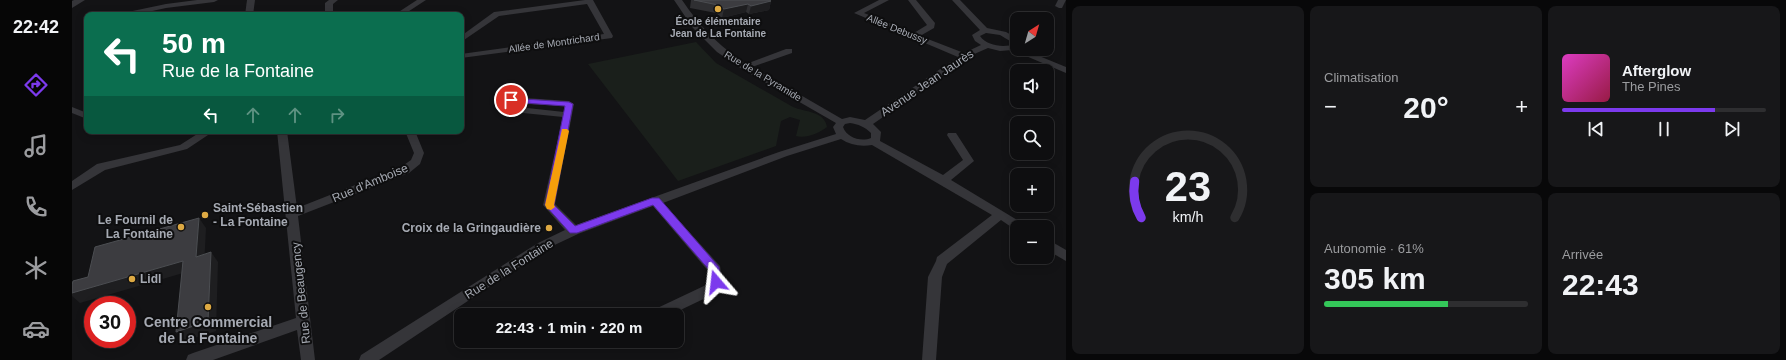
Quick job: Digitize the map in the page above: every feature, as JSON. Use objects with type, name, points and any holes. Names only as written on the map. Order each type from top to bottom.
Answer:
[{"type":"street","points":[[72,4],[81,0]]},
{"type":"street","points":[[137,12],[166,6],[214,0]]},
{"type":"street","points":[[249,12],[251,0]]},
{"type":"street","points":[[329,12],[329,3],[334,0]]},
{"type":"street","points":[[403,12],[422,0]]},
{"type":"street","name":"Rue de la Pyramide","points":[[678,0],[687,15],[720,50],[745,67],[841,122]]},
{"type":"street","name":"Allée Debussy","points":[[885,0],[858,13],[964,56]]},
{"type":"street","points":[[912,0],[931,23],[931,26],[914,36]]},
{"type":"street","points":[[956,0],[985,31]]},
{"type":"street","points":[[464,38],[497,14],[589,1]]},
{"type":"street","name":"Allée de Montrichard","points":[[464,56],[609,36],[589,1]]},
{"type":"street","points":[[1010,40],[1004,34],[985,31],[977,33],[976,37],[989,45],[1003,48],[1010,46]]},
{"type":"street","name":"Avenue Jean Jaurès","points":[[866,124],[964,56],[989,45]]},
{"type":"street","points":[[745,67],[789,51]]},
{"type":"street","points":[[1038,56],[1066,70]]},
{"type":"street","points":[[568,115],[506,109],[502,105],[506,101],[511,100],[569,104],[568,115],[549,205],[574,231]]},
{"type":"street","points":[[72,110],[84,115]]},
{"type":"street","points":[[873,141],[877,134],[866,124],[854,120],[841,122],[838,127],[842,135],[859,142],[873,141],[944,180],[1010,220]]},
{"type":"street","points":[[72,186],[101,167],[183,148],[204,134]]},
{"type":"street","name":"Rue de Beaugency","points":[[282,134],[308,360]]},
{"type":"street","name":"Rue d'Amboise","points":[[292,214],[406,170],[416,162],[419,153],[411,134]]},
{"type":"street","name":"Rue de la Fontaine","points":[[366,360],[542,246],[574,231],[655,200],[797,149],[842,135]]},
{"type":"street","points":[[944,180],[969,161],[952,135]]},
{"type":"street","points":[[655,200],[715,270],[716,282],[711,289],[671,308]]},
{"type":"street","points":[[929,360],[936,277],[942,261],[1000,214]]},
{"type":"street","points":[[1054,248],[1066,256]]},
{"type":"street","points":[[193,360],[303,322]]},
{"type":"shaded area","points":[[696,42],[716,63],[793,107],[818,115],[825,122],[827,127],[812,135],[804,137],[796,136],[800,120],[790,117],[781,121],[776,146],[678,181],[588,64]]},
{"type":"building","points":[[694,0],[771,1],[751,6],[748,4],[724,9],[718,5]]},
{"type":"building","name":"Lidl","points":[[199,218],[196,257],[211,252],[208,321],[176,332],[183,261],[72,293],[73,281],[88,277],[95,247]]},
{"type":"slow traffic","points":[[551,207],[549,205],[564,131]]},
{"type":"place","name":"École élémentaire Jean de La Fontaine","points":[[718,9]]},
{"type":"place","name":"Saint-Sébastien - La Fontaine","points":[[205,215]]},
{"type":"place","name":"Le Fournil de La Fontaine","points":[[181,227]]},
{"type":"place","name":"Croix de la Gringaudière","points":[[549,228]]},
{"type":"place","name":"Lidl","points":[[132,279]]},
{"type":"place","name":"Centre Commercial de La Fontaine","points":[[208,307]]},
{"type":"route","points":[[511,100],[569,104],[549,205],[574,231],[655,200],[715,270],[716,282]]}]
